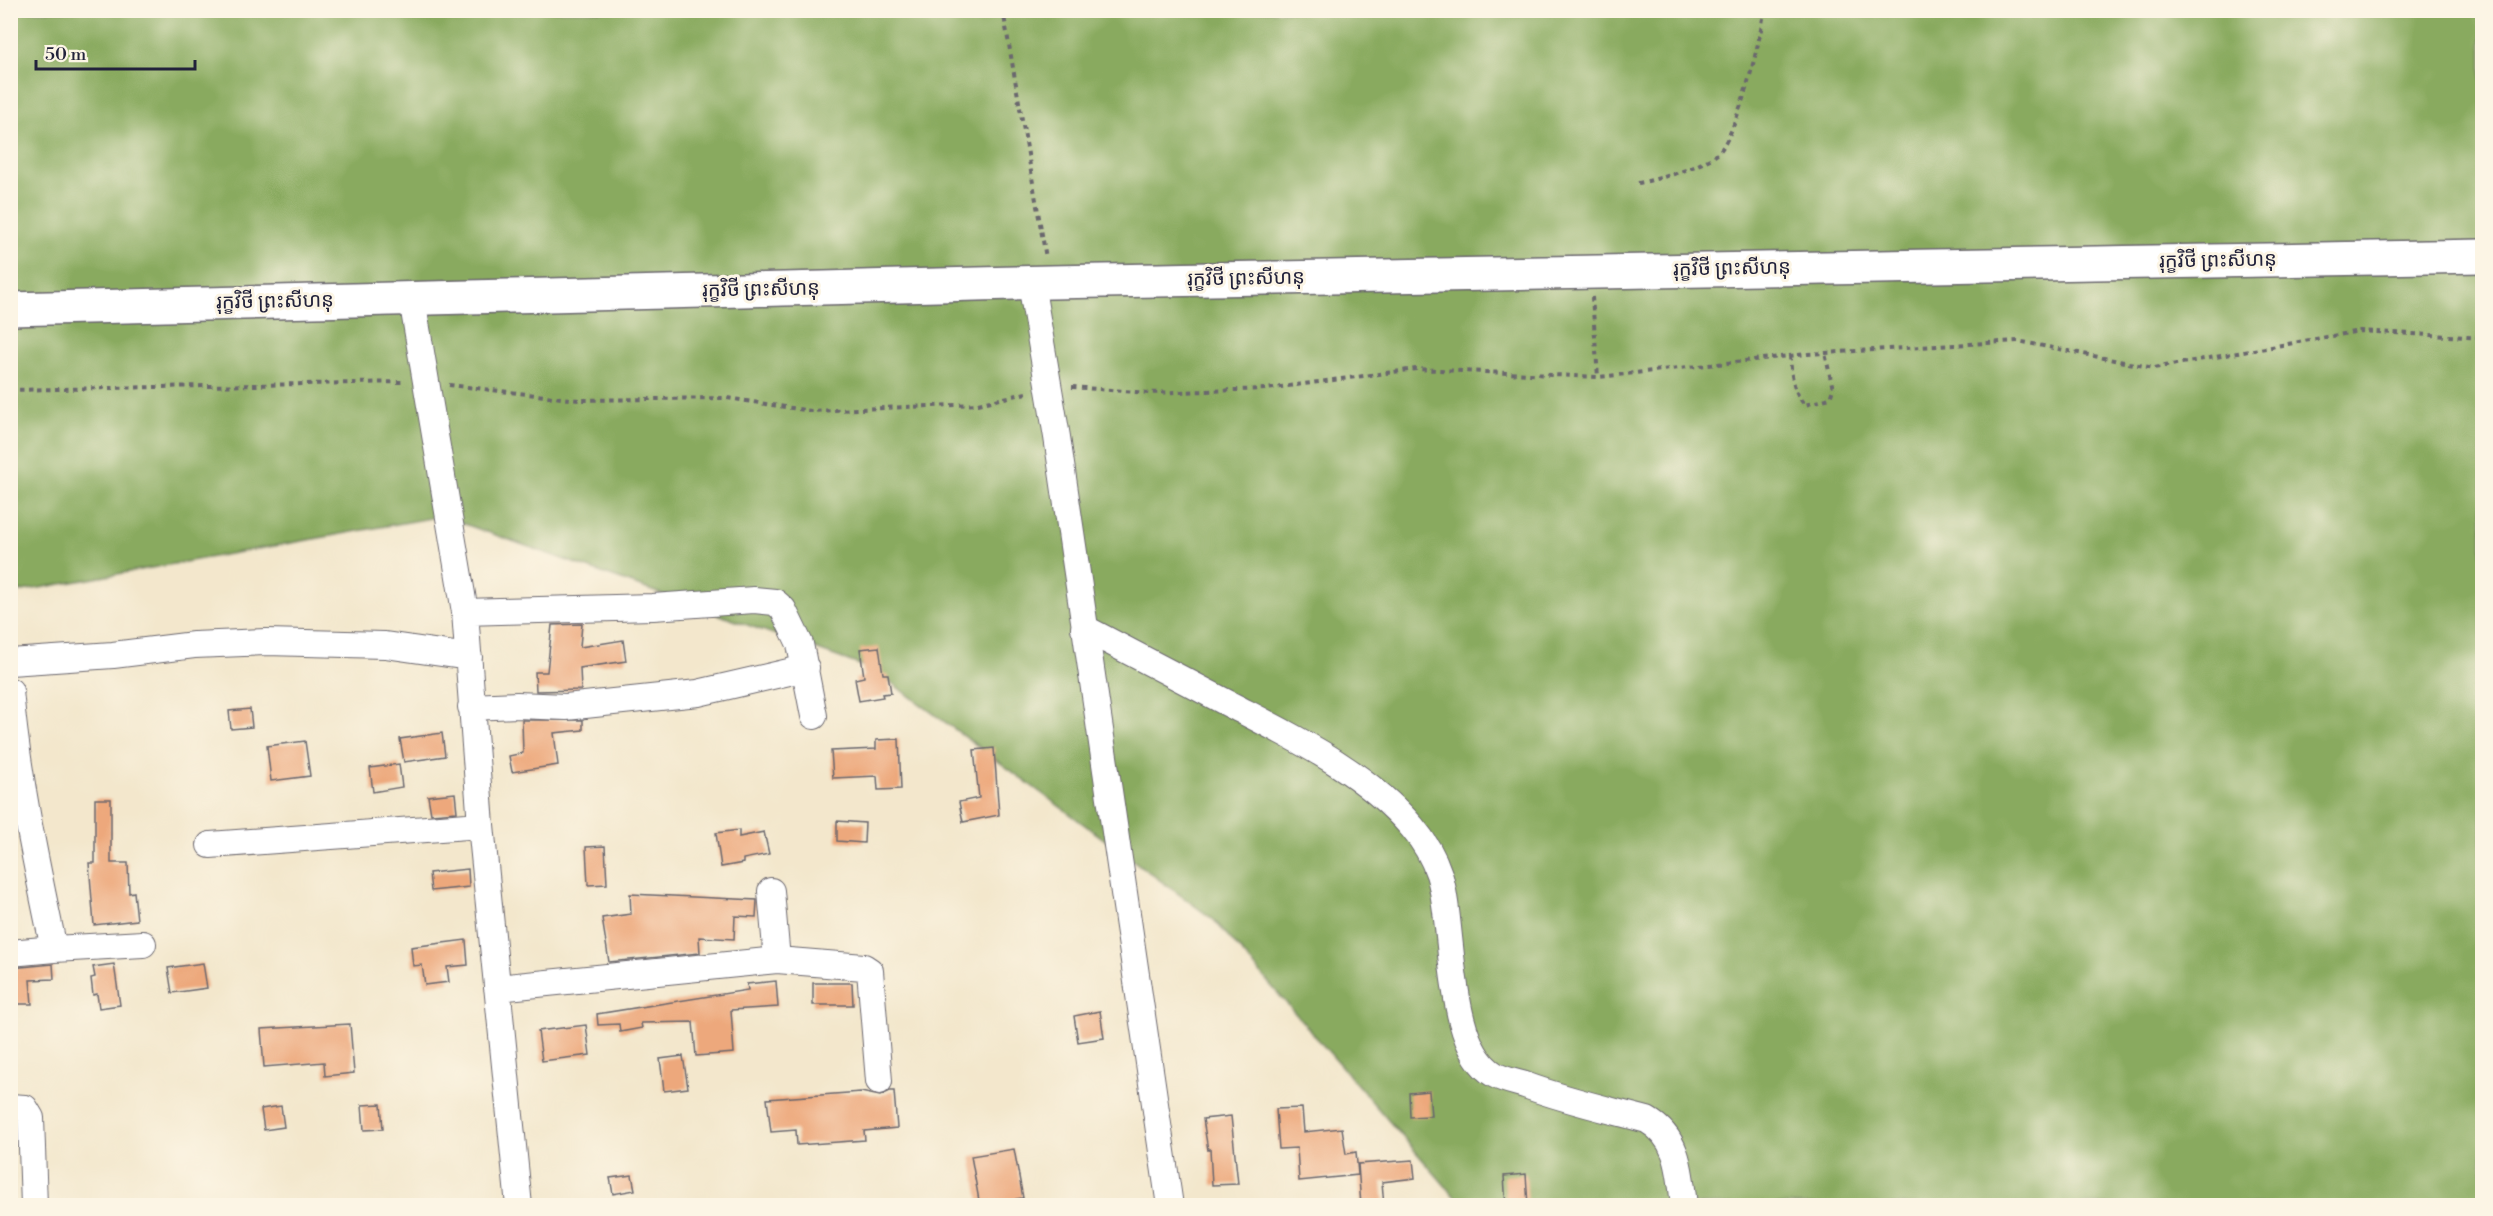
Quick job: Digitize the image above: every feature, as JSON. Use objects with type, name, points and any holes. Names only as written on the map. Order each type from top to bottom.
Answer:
[{"type":"street","name":"រុក្ខវិថី ព្រះសីហនុ","points":[[10,309],[1040,283],[2482,256]]},
{"type":"street","points":[[1040,283],[1048,386],[1170,1206]]},
{"type":"street","points":[[412,299],[465,612],[481,825],[519,1206]]},
{"type":"street","points":[[465,612],[555,611],[768,600],[775,602],[783,609],[800,644],[814,716]]},
{"type":"street","points":[[1084,628],[1316,750],[1360,778],[1389,803],[1421,838],[1432,855],[1440,876],[1458,1005],[1468,1040],[1476,1055],[1494,1074],[1556,1096],[1647,1120],[1659,1126],[1676,1153],[1684,1206]]},
{"type":"street","points":[[10,662],[113,655],[194,645],[266,642],[385,645],[469,657]]},
{"type":"street","points":[[471,707],[517,705],[566,707],[698,693],[806,668]]},
{"type":"street","points":[[10,691],[18,765],[30,838],[54,949]]},
{"type":"street","points":[[210,845],[481,825]]},
{"type":"street","points":[[771,891],[777,960]]},
{"type":"street","points":[[10,953],[142,944]]},
{"type":"street","points":[[497,988],[777,960],[864,967],[870,971],[879,1081]]},
{"type":"street","points":[[10,1107],[25,1108],[31,1118],[34,1206]]},
{"type":"path","points":[[1002,10],[1040,283]]},
{"type":"path","points":[[1638,183],[1666,178],[1718,154],[1728,137],[1742,99],[1762,28],[1764,10]]},
{"type":"path","points":[[1590,272],[1598,377]]},
{"type":"path","points":[[10,390],[426,382],[579,400],[727,398],[811,411],[978,404],[1017,396],[1048,386],[1149,393],[1266,389],[1416,369],[1598,377],[1790,356],[2018,341],[2154,368],[2360,331],[2482,338]]},
{"type":"path","points":[[1790,356],[1791,373],[1799,398],[1805,405],[1830,398],[1833,389],[1825,353]]},
{"type":"green space","points":[[11,11],[2482,11],[2482,1205],[1462,1205],[1214,920],[874,670],[442,516],[11,593]]},
{"type":"building","points":[[582,624],[580,647],[623,640],[626,661],[580,668],[581,690],[536,691],[535,672],[547,672],[552,625]]},
{"type":"building","points":[[879,647],[883,674],[888,674],[891,693],[882,694],[883,697],[859,701],[855,679],[864,677],[860,649]]},
{"type":"building","points":[[250,709],[252,727],[231,729],[229,711]]},
{"type":"building","points":[[522,720],[583,720],[583,730],[554,733],[558,765],[512,772],[509,756],[523,753]]},
{"type":"building","points":[[442,733],[445,756],[404,762],[400,739]]},
{"type":"building","points":[[899,739],[901,789],[878,790],[877,776],[833,778],[831,751],[876,749],[876,740]]},
{"type":"building","points":[[305,741],[310,776],[271,781],[267,746]]},
{"type":"building","points":[[994,748],[999,815],[963,822],[959,802],[979,798],[974,750]]},
{"type":"building","points":[[399,764],[402,787],[373,792],[370,768]]},
{"type":"building","points":[[455,793],[457,812],[431,814],[428,796]]},
{"type":"building","points":[[95,799],[111,799],[111,863],[128,863],[129,893],[134,892],[137,920],[94,925],[89,863],[95,863]]},
{"type":"building","points":[[837,821],[865,823],[864,843],[837,841]]},
{"type":"building","points":[[739,830],[739,837],[764,832],[769,854],[743,859],[743,863],[721,867],[716,833]]},
{"type":"building","points":[[605,846],[607,884],[588,885],[586,847]]},
{"type":"building","points":[[468,869],[469,887],[431,891],[429,873]]},
{"type":"building","points":[[630,894],[757,900],[756,917],[735,916],[734,939],[699,937],[700,953],[609,962],[602,918],[631,914]]},
{"type":"building","points":[[466,940],[468,965],[447,967],[449,982],[425,985],[422,965],[413,966],[411,947]]},
{"type":"building","points":[[203,963],[207,988],[172,993],[168,968]]},
{"type":"building","points":[[53,964],[54,979],[30,980],[32,1004],[13,1004],[11,968]]},
{"type":"building","points":[[114,964],[120,1005],[99,1008],[97,994],[93,995],[91,978],[95,977],[93,967]]},
{"type":"building","points":[[776,981],[778,1007],[731,1010],[734,1053],[696,1056],[693,1022],[641,1023],[642,1028],[620,1032],[619,1024],[598,1025],[597,1014],[748,990],[747,984]]},
{"type":"building","points":[[813,983],[852,983],[853,1005],[813,1005]]},
{"type":"building","points":[[1100,1011],[1104,1038],[1078,1042],[1074,1016]]},
{"type":"building","points":[[350,1024],[354,1073],[325,1076],[324,1062],[264,1067],[261,1029]]},
{"type":"building","points":[[586,1025],[590,1055],[542,1061],[538,1031]]},
{"type":"building","points":[[683,1056],[688,1088],[664,1091],[660,1059]]},
{"type":"building","points":[[894,1091],[897,1128],[864,1131],[865,1140],[797,1145],[796,1130],[771,1132],[767,1099],[861,1092],[880,1096]]},
{"type":"building","points":[[1429,1091],[1431,1116],[1410,1117],[1409,1093]]},
{"type":"building","points":[[381,1104],[383,1129],[364,1130],[362,1105]]},
{"type":"building","points":[[281,1106],[284,1127],[264,1130],[261,1109]]},
{"type":"building","points":[[1302,1108],[1304,1132],[1342,1128],[1346,1154],[1356,1152],[1358,1175],[1299,1181],[1297,1148],[1279,1149],[1276,1109]]},
{"type":"building","points":[[1231,1116],[1238,1184],[1212,1185],[1210,1149],[1208,1150],[1203,1119]]},
{"type":"building","points":[[1014,1149],[1023,1198],[1016,1199],[1017,1206],[980,1206],[971,1156]]},
{"type":"building","points":[[1413,1160],[1415,1178],[1382,1182],[1384,1206],[1361,1206],[1358,1164]]},
{"type":"building","points":[[1526,1174],[1528,1206],[1506,1206],[1504,1176]]},
{"type":"building","points":[[632,1175],[635,1190],[613,1194],[610,1178]]}]
